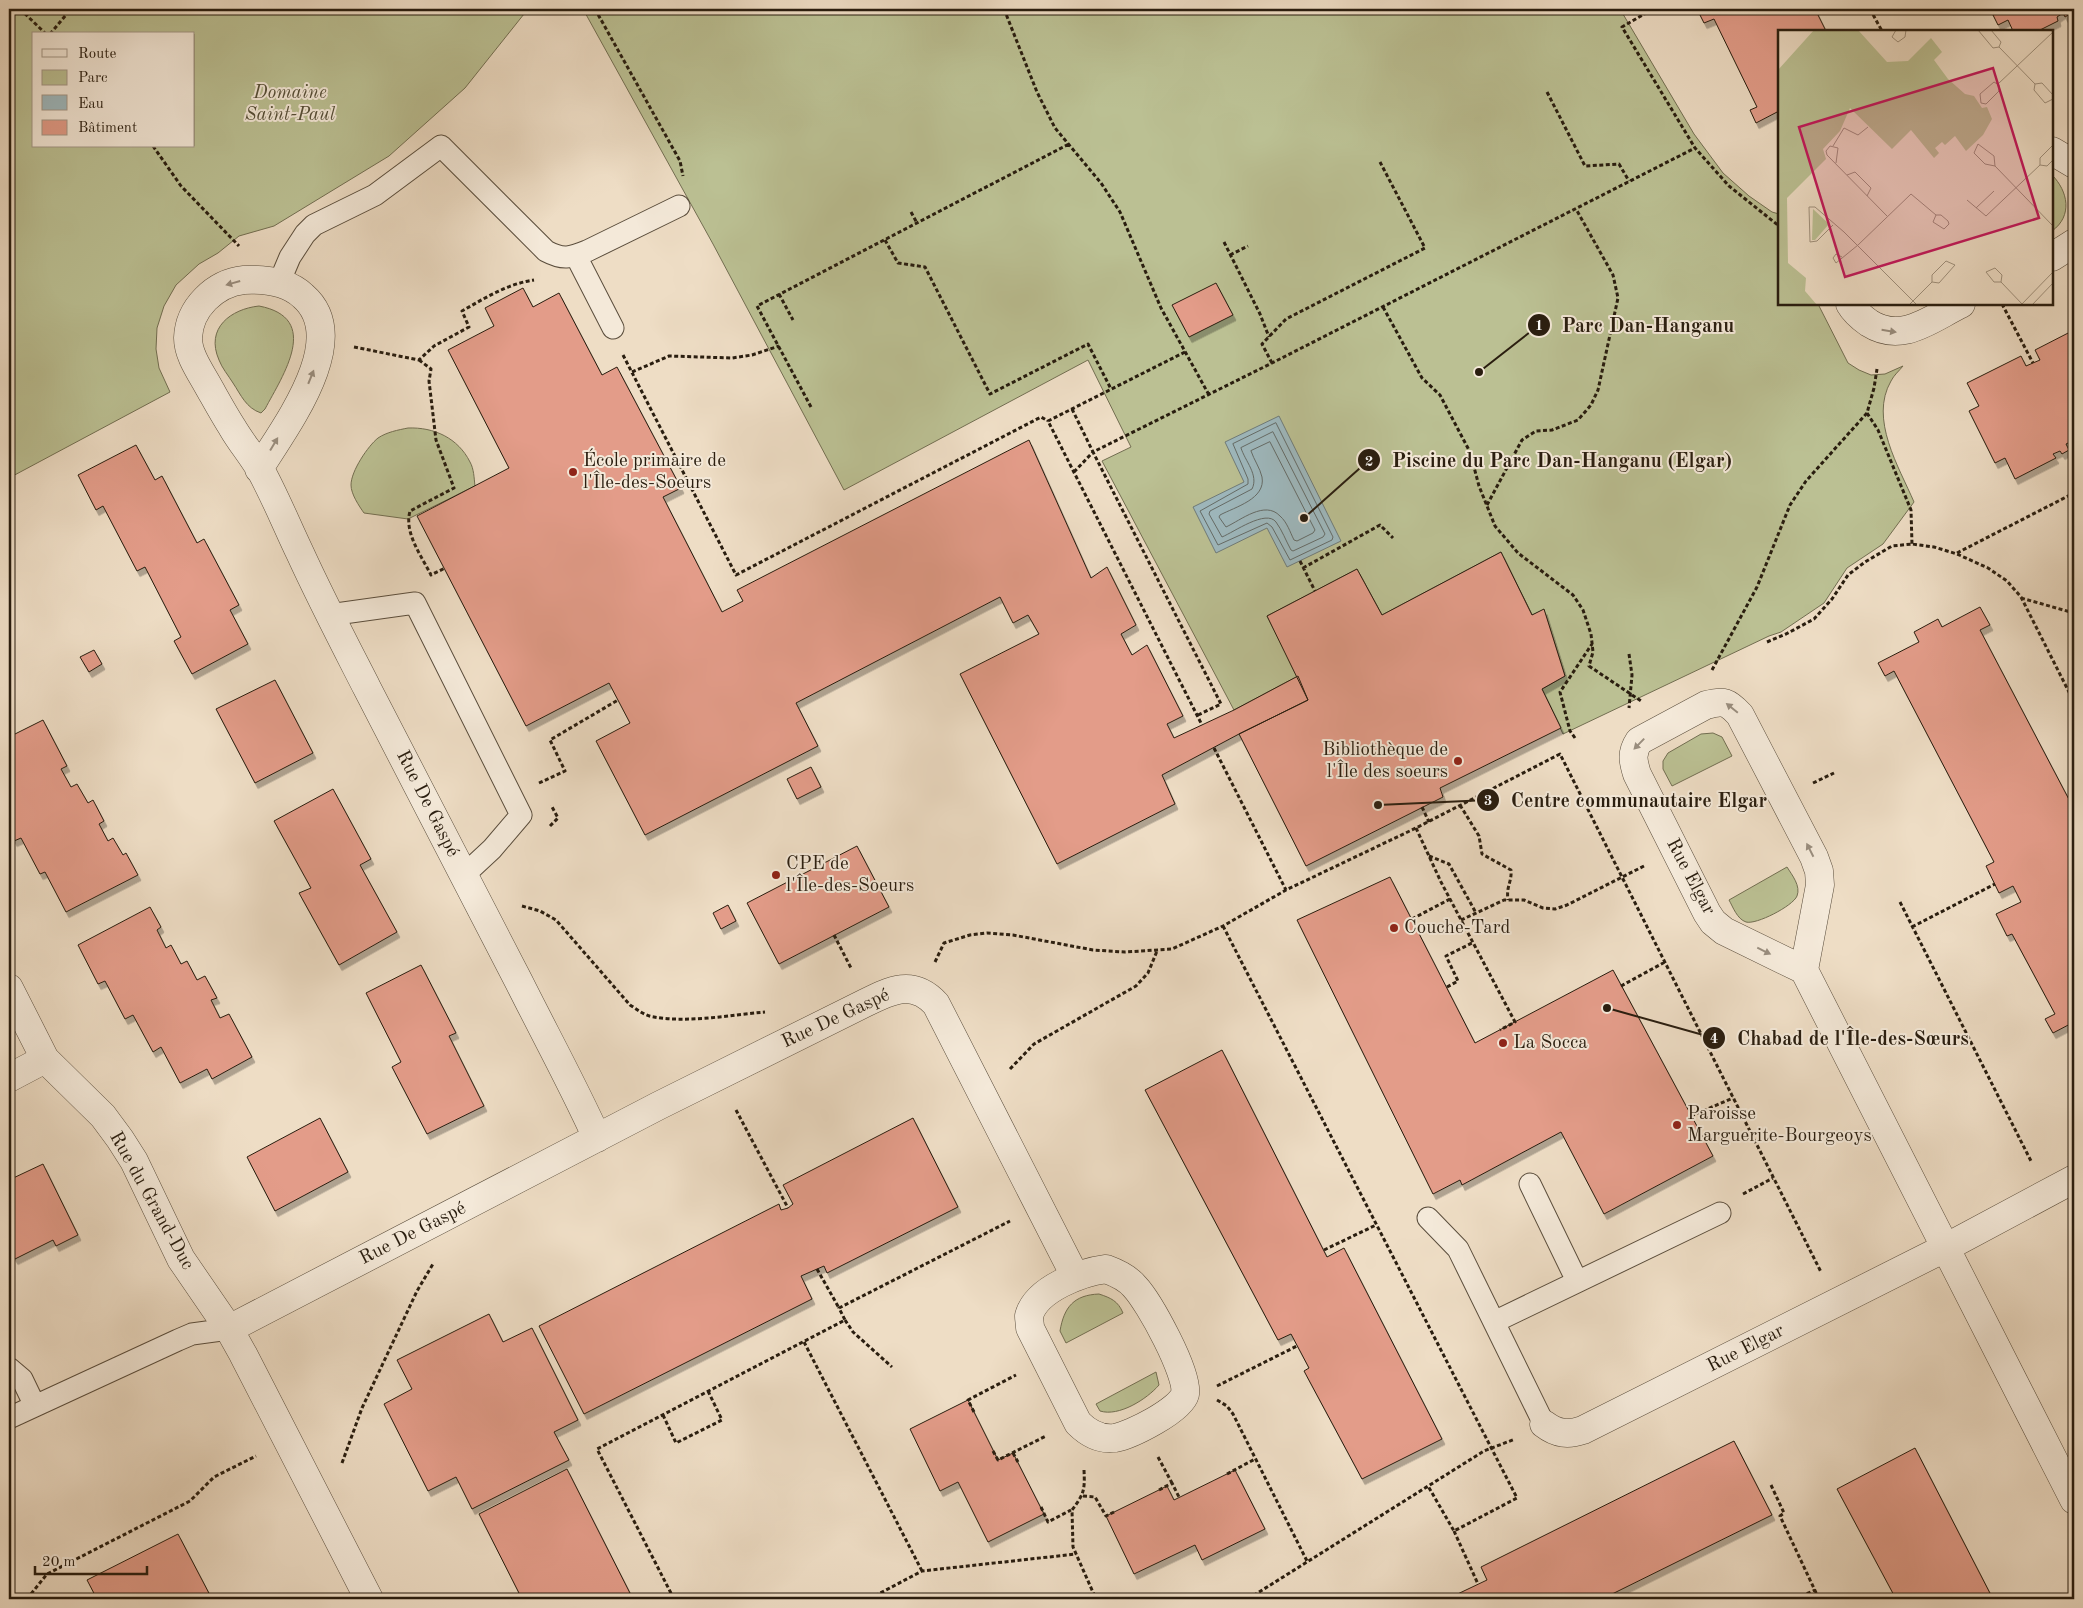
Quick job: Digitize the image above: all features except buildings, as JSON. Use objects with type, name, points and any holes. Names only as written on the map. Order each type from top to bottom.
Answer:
[{"type":"street","points":[[2053,152],[2074,164]]},
{"type":"street","points":[[2053,256],[2074,243]]},
{"type":"street","name":"Rue De Gaspé","points":[[259,469],[304,395],[314,373],[320,352],[320,326],[316,311],[308,300],[295,289],[279,283],[246,280],[230,283],[216,290],[206,298],[196,311],[190,326],[188,339],[195,363],[231,427],[259,469],[329,615],[464,875],[597,1138]]},
{"type":"street","points":[[1851,305],[1864,320],[1891,333],[1907,331],[1959,305]]},
{"type":"street","name":"Rue Elgar","points":[[1718,701],[1726,702],[1740,715],[1819,871],[1820,885],[1804,970],[1724,931],[1714,922],[1707,913],[1637,774],[1633,762],[1633,750],[1639,741],[1706,705],[1718,701]]},
{"type":"street","points":[[1804,970],[2074,1500]]},
{"type":"street","name":"Rue du Grand-Duc","points":[[9,988],[46,1058],[103,1116],[120,1139],[134,1161],[181,1259],[228,1329]]},
{"type":"street","name":"Rue De Gaspé","points":[[228,1329],[597,1138],[887,992],[904,988],[917,990],[927,995],[936,1004],[1075,1276]]},
{"type":"street","points":[[9,1078],[46,1058]]},
{"type":"street","name":"Rue Elgar","points":[[1544,1424],[1560,1433],[1571,1434],[1583,1430],[1945,1248],[2074,1179]]},
{"type":"street","points":[[1106,1270],[1120,1274],[1134,1285],[1146,1301],[1177,1360],[1184,1380],[1184,1394],[1180,1404],[1170,1412],[1127,1434],[1115,1438],[1099,1437],[1087,1432],[1078,1423],[1030,1328],[1030,1316],[1035,1305],[1045,1295],[1075,1276],[1089,1271],[1106,1270]]},
{"type":"street","points":[[228,1329],[369,1599]]},
{"type":"lane","points":[[279,283],[290,257],[304,234],[314,225],[375,195],[441,146],[546,251],[558,257],[576,256],[679,206]]},
{"type":"lane","points":[[576,256],[613,328]]},
{"type":"lane","points":[[329,615],[415,603],[521,814],[492,849],[464,875]]},
{"type":"lane","points":[[1530,1184],[1577,1281]]},
{"type":"lane","points":[[1494,1322],[1720,1213]]},
{"type":"lane","points":[[1428,1218],[1458,1249],[1544,1424]]},
{"type":"lane","name":"Rue De Gaspé","points":[[9,1418],[192,1334],[228,1329]]},
{"type":"lane","points":[[9,1368],[22,1379],[35,1406]]},
{"type":"path","points":[[20,9],[46,32]]},
{"type":"path","points":[[50,32],[70,9]]},
{"type":"path","points":[[595,9],[680,161],[683,178],[679,206]]},
{"type":"path","points":[[1004,9],[1037,92],[1055,128],[1101,183],[1120,212],[1161,308],[1209,395]]},
{"type":"path","points":[[1653,9],[1622,27],[1695,148],[1729,186],[1778,225]]},
{"type":"path","points":[[1870,9],[1881,30]]},
{"type":"path","points":[[1547,92],[1585,166],[1619,164],[1629,181]]},
{"type":"path","points":[[811,407],[757,306],[1070,144]]},
{"type":"path","points":[[154,148],[181,186],[225,234],[246,252]]},
{"type":"path","points":[[1074,472],[1093,452],[1695,148]]},
{"type":"path","points":[[1272,363],[1262,344],[1286,319],[1425,248],[1380,162]]},
{"type":"path","points":[[1487,506],[1522,440],[1530,432],[1552,430],[1578,420],[1592,405],[1598,390],[1618,298],[1613,275],[1576,209]]},
{"type":"path","points":[[911,212],[917,223]]},
{"type":"path","points":[[885,240],[898,263],[925,267],[990,394],[1088,344],[1111,389]]},
{"type":"path","points":[[1224,242],[1260,314],[1269,337]]},
{"type":"path","points":[[1230,255],[1248,246]]},
{"type":"path","points":[[419,360],[434,346],[469,327],[462,311],[496,292],[520,282],[541,279]]},
{"type":"path","points":[[779,294],[793,320]]},
{"type":"path","points":[[2003,305],[2033,363]]},
{"type":"path","points":[[1383,307],[1422,378],[1440,395],[1470,452],[1479,486],[1495,526],[1518,553],[1573,595],[1583,610],[1591,634],[1593,652],[1589,666],[1644,703]]},
{"type":"path","points":[[349,346],[419,360],[431,369],[429,381],[436,440],[454,488],[410,511],[408,519],[410,532],[431,575],[444,568]]},
{"type":"path","points":[[632,372],[669,356],[732,358],[752,356],[779,346]]},
{"type":"path","points":[[1048,421],[1185,352]]},
{"type":"path","points":[[614,358],[623,355],[736,575],[1041,417],[1048,421],[1202,725]]},
{"type":"path","points":[[1712,669],[1757,587],[1790,505],[1806,481],[1866,414],[1874,388],[1876,369]]},
{"type":"path","points":[[1072,409],[1221,704],[1198,715]]},
{"type":"path","points":[[1866,414],[1878,430],[1911,510],[1912,544]]},
{"type":"path","points":[[1957,554],[2074,493]]},
{"type":"path","points":[[1303,568],[1380,525],[1393,538]]},
{"type":"path","points":[[1767,642],[1814,619],[1832,599],[1848,575],[1866,562],[1892,546],[1912,544],[1957,554],[1988,568],[2008,581],[2021,598],[2074,702]]},
{"type":"path","points":[[1300,561],[1315,591]]},
{"type":"path","points":[[2021,598],[2074,613]]},
{"type":"path","points":[[1575,738],[1570,731],[1560,692],[1592,644]]},
{"type":"path","points":[[1629,654],[1632,676],[1629,711]]},
{"type":"path","points":[[539,783],[565,771],[550,740],[618,700]]},
{"type":"path","points":[[1214,748],[1286,890]]},
{"type":"path","points":[[944,943],[970,935],[987,933],[1013,935],[1093,950],[1157,951],[1172,949],[1223,926],[1286,890],[1416,828],[1560,754],[1822,1274]]},
{"type":"path","points":[[1460,805],[1480,836],[1482,854],[1511,870],[1512,878],[1507,888],[1508,900]]},
{"type":"path","points":[[1422,807],[1428,822]]},
{"type":"path","points":[[1416,828],[1472,943],[1515,1022],[1500,1030]]},
{"type":"path","points":[[1428,856],[1449,864],[1476,913]]},
{"type":"path","points":[[1461,920],[1508,900],[1524,900],[1543,908],[1555,909],[1567,905],[1621,876]]},
{"type":"path","points":[[1912,927],[1995,884]]},
{"type":"path","points":[[1412,919],[1450,899]]},
{"type":"path","points":[[1900,902],[2034,1168]]},
{"type":"path","points":[[522,906],[540,910],[556,920],[630,1005],[641,1013],[653,1017],[670,1018],[765,1012]]},
{"type":"path","points":[[1223,926],[1517,1498],[1454,1531]]},
{"type":"path","points":[[834,935],[851,968]]},
{"type":"path","points":[[1447,987],[1458,981],[1446,956],[1472,943]]},
{"type":"path","points":[[1010,1070],[1034,1044],[1136,986],[1148,973],[1157,951]]},
{"type":"path","points":[[1621,986],[1665,962]]},
{"type":"path","points":[[1691,1116],[1733,1098]]},
{"type":"path","points":[[736,1110],[788,1208]]},
{"type":"path","points":[[1736,1197],[1773,1178]]},
{"type":"path","points":[[839,1308],[1018,1217]]},
{"type":"path","points":[[1324,1250],[1376,1225]]},
{"type":"path","points":[[342,1463],[362,1408],[418,1291],[433,1264]]},
{"type":"path","points":[[817,1269],[853,1332],[892,1367]]},
{"type":"path","points":[[674,1599],[597,1449],[845,1320]]},
{"type":"path","points":[[804,1342],[922,1571]]},
{"type":"path","points":[[1217,1387],[1297,1346]]},
{"type":"path","points":[[974,1412],[968,1400],[1024,1371]]},
{"type":"path","points":[[663,1415],[676,1443],[722,1420],[708,1391]]},
{"type":"path","points":[[1218,1400],[1227,1406],[1233,1414],[1307,1562]]},
{"type":"path","points":[[993,1451],[998,1460],[1054,1432]]},
{"type":"path","points":[[1249,1599],[1484,1451],[1512,1440]]},
{"type":"path","points":[[1154,1448],[1179,1497]]},
{"type":"path","points":[[1013,1452],[1018,1462]]},
{"type":"path","points":[[27,1599],[47,1574],[190,1501],[214,1477],[256,1456]]},
{"type":"path","points":[[1227,1474],[1256,1459]]},
{"type":"path","points":[[1041,1507],[1048,1522],[1072,1510],[1083,1496],[1085,1486],[1084,1470]]},
{"type":"path","points":[[1159,1490],[1172,1483]]},
{"type":"path","points":[[1771,1485],[1784,1514],[1780,1516],[1819,1599]]},
{"type":"path","points":[[1428,1486],[1454,1531],[1478,1584]]},
{"type":"path","points":[[1083,1496],[1095,1497],[1106,1516],[1116,1511]]},
{"type":"path","points":[[1072,1510],[1073,1547],[1096,1599]]},
{"type":"path","points":[[870,1599],[922,1571],[1076,1554]]},
{"type":"path","points":[[1794,1599],[1815,1590]]},
{"type":"green space","name":"Domaine Saint-Paul","points":[[9,9],[528,9],[465,88],[389,156],[274,226],[239,236],[218,253],[199,264],[176,285],[164,306],[157,328],[156,349],[159,368],[170,392],[9,478]]},
{"type":"green space","points":[[583,9],[1620,9],[1694,134],[1723,173],[1749,196],[1772,212],[1778,214],[1778,305],[1819,305],[1848,363],[1859,370],[1871,375],[1885,374],[1903,366],[1891,381],[1885,396],[1883,411],[1885,427],[1894,458],[1914,502],[1883,544],[1847,568],[1824,603],[1781,632],[1563,734],[1542,689],[1565,676],[1544,610],[1532,615],[1501,552],[1382,615],[1357,569],[1267,616],[1298,676],[1234,710],[1102,461],[1131,447],[1088,360],[844,490],[713,244]]},
{"type":"green space","points":[[2053,176],[2062,188],[2066,203],[2063,218],[2053,230]]},
{"type":"green space","points":[[259,306],[278,312],[289,322],[293,335],[288,365],[265,409],[261,413],[251,408],[241,396],[222,366],[216,349],[215,338],[223,322],[230,316],[239,311]]},
{"type":"green space","points":[[408,428],[436,432],[459,446],[471,465],[475,486],[408,519],[364,513],[351,488],[357,466],[378,438]]},
{"type":"green space","points":[[1713,733],[1722,737],[1732,756],[1672,786],[1663,769],[1663,761],[1668,753],[1701,734]]},
{"type":"green space","points":[[1787,867],[1798,888],[1797,896],[1794,900],[1789,905],[1758,921],[1746,922],[1740,918],[1729,900]]},
{"type":"green space","points":[[1099,1294],[1114,1300],[1123,1313],[1066,1343],[1060,1331],[1064,1315],[1068,1309],[1083,1297]]},
{"type":"green space","points":[[1156,1372],[1159,1385],[1140,1401],[1116,1411],[1100,1411],[1096,1404]]},
{"type":"water","points":[[1279,416],[1341,541],[1287,567],[1267,528],[1216,553],[1193,507],[1244,482],[1225,442]]},
{"type":"place","name":"Parc Dan-Hanganu","points":[[1479,372]]},
{"type":"place","name":"École primaire de l'Île-des-Soeurs","points":[[573,472]]},
{"type":"place","name":"Piscine du Parc Dan-Hanganu (Elgar)","points":[[1304,518]]},
{"type":"place","name":"Bibliothèque de l'Île des soeurs","points":[[1458,761]]},
{"type":"place","name":"Centre communautaire Elgar","points":[[1378,805]]},
{"type":"place","name":"CPE de l'Île-des-Soeurs","points":[[776,875]]},
{"type":"place","name":"Couche-Tard","points":[[1394,928]]},
{"type":"place","name":"Chabad de l'Île-des-Sœurs","points":[[1607,1008]]},
{"type":"place","name":"La Socca","points":[[1503,1043]]},
{"type":"place","name":"Paroisse Marguerite-Bourgeoys","points":[[1677,1125]]}]
